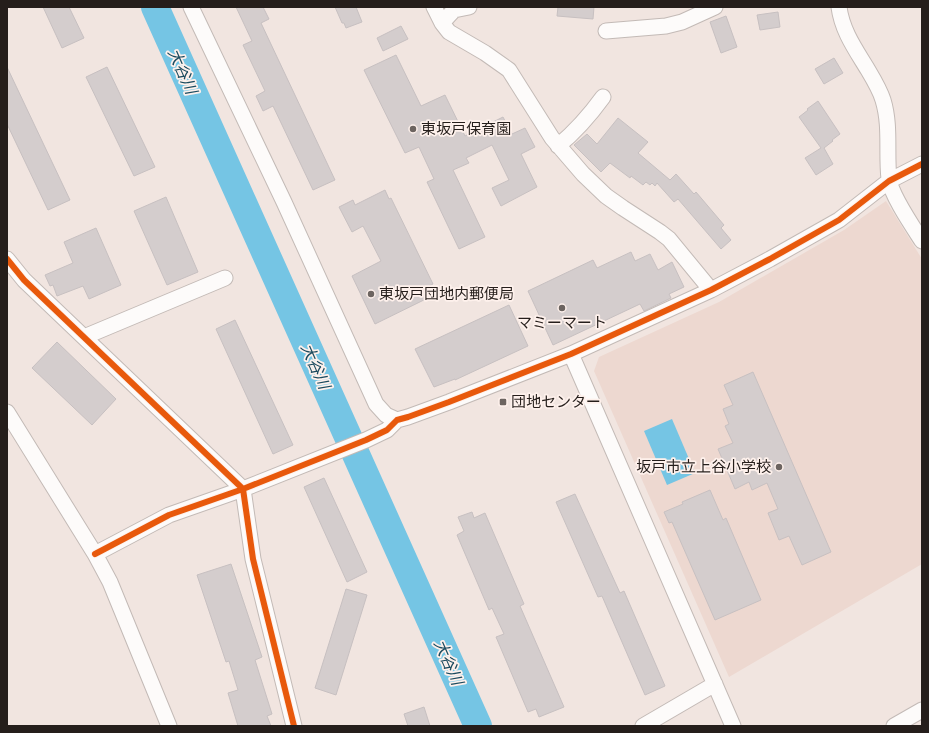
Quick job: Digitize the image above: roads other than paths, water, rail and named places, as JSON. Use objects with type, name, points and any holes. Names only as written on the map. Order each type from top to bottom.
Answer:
[{"type":"street","points":[[191,7],[284,202],[376,404],[386,415],[396,420]]},
{"type":"street","points":[[434,7],[442,24],[449,32],[485,52],[510,70],[543,125],[558,146],[583,174],[606,196],[669,239],[711,290]]},
{"type":"street","points":[[442,24],[454,10],[469,7]]},
{"type":"street","points":[[606,31],[666,26],[715,7]]},
{"type":"street","points":[[839,7],[841,20],[848,36],[876,83],[883,99],[889,130],[889,181],[898,202],[922,241]]},
{"type":"street","points":[[558,146],[571,136],[603,97]]},
{"type":"street","points":[[95,554],[169,515],[243,489],[366,440],[387,430],[396,420],[449,402],[571,354],[711,290],[764,263],[838,220],[889,181],[922,164]]},
{"type":"street","points":[[7,259],[24,280],[243,489],[253,559],[294,726]]},
{"type":"street","points":[[84,337],[225,278]]},
{"type":"street","points":[[571,354],[733,726]]},
{"type":"street","points":[[8,418],[95,554],[110,582],[169,726]]},
{"type":"street","points":[[643,726],[715,684]]},
{"type":"street","points":[[894,726],[921,713]]},
{"type":"water","points":[[672,419],[695,473],[667,485],[644,431]]},
{"type":"waterway","name":"大谷川","points":[[155,7],[478,726]]},
{"type":"place","name":"東坂戸保育園","points":[[413,129]]},
{"type":"place","name":"東坂戸団地内郵便局","points":[[371,294]]},
{"type":"place","name":"マミーマート","points":[[562,308]]},
{"type":"place","name":"団地センター","points":[[503,402]]},
{"type":"place","name":"坂戸市立上谷小学校","points":[[779,467]]}]
